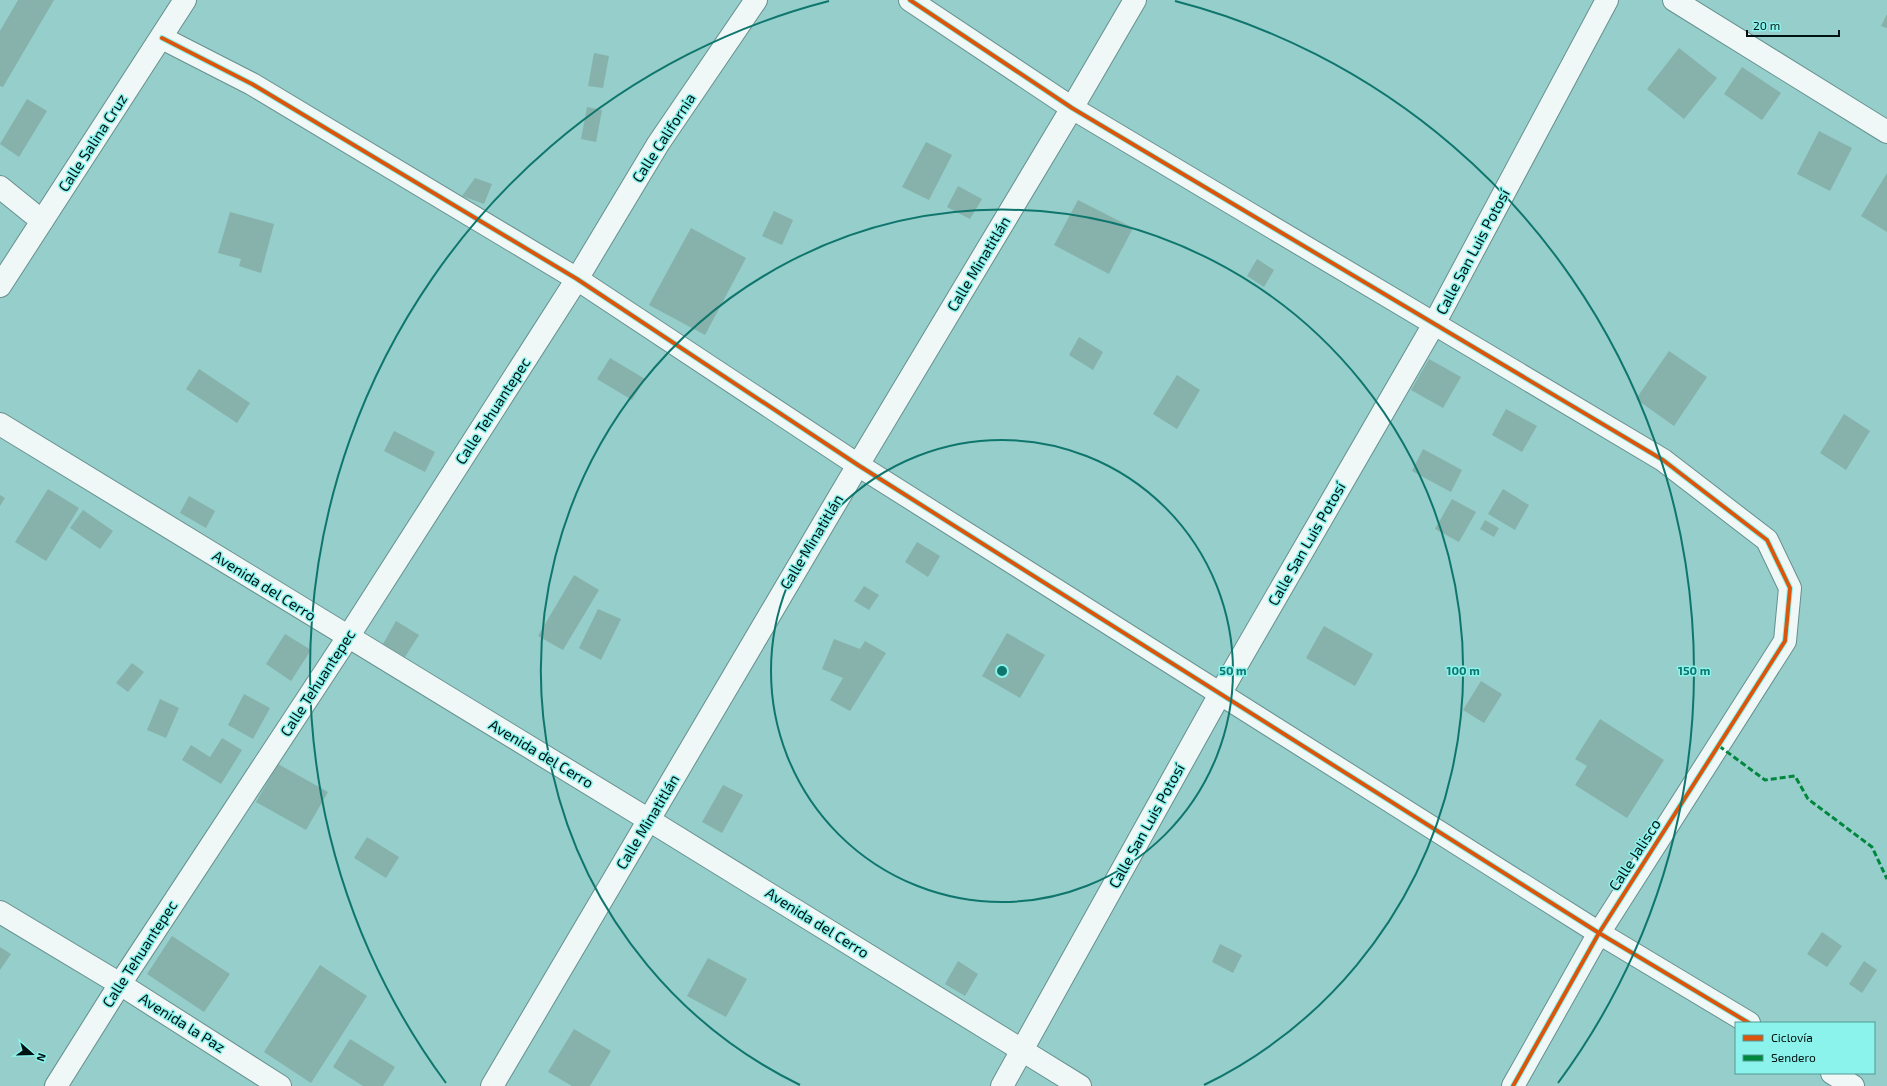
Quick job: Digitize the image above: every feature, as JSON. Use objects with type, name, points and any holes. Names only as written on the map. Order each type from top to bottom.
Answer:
[{"type":"street","name":"Calle Salina Cruz","points":[[0,286],[162,38],[185,0]]},
{"type":"street","name":"Calle California","points":[[577,279],[658,144],[756,0]]},
{"type":"street","points":[[910,0],[1072,108],[1434,324]]},
{"type":"street","name":"Calle Minatitlán","points":[[492,1086],[858,465],[1135,0]]},
{"type":"street","name":"Calle San Luis Potosí","points":[[1002,1086],[1220,694],[1434,324],[1608,0]]},
{"type":"street","points":[[1674,0],[1887,132]]},
{"type":"street","points":[[162,38],[252,84],[577,279],[858,465],[1599,933],[1747,1022]]},
{"type":"street","points":[[0,187],[42,221]]},
{"type":"street","name":"Calle Tehuantepec","points":[[56,1086],[120,984],[348,637],[577,279]]},
{"type":"street","name":"Calle Jalisco","points":[[1434,324],[1662,460],[1767,540],[1790,588],[1785,641],[1599,933],[1513,1086]]},
{"type":"street","name":"Avenida del Cerro","points":[[0,424],[1023,1049],[1080,1086]]},
{"type":"street","name":"Avenida la Paz","points":[[0,912],[120,984],[280,1086]]},
{"type":"street","points":[[1834,1074],[1853,1086]]},
{"type":"building","points":[[18,0],[54,0],[3,87],[0,86],[0,31]]},
{"type":"building","points":[[1887,14],[1887,28],[1881,26]]},
{"type":"building","points":[[1679,48],[1717,78],[1684,119],[1647,89]]},
{"type":"building","points":[[594,53],[609,56],[603,88],[588,86]]},
{"type":"building","points":[[1742,67],[1781,93],[1762,120],[1724,94]]},
{"type":"building","points":[[27,99],[47,111],[19,157],[0,144]]},
{"type":"building","points":[[587,107],[602,110],[596,142],[581,139]]},
{"type":"building","points":[[1819,131],[1852,148],[1830,191],[1797,174]]},
{"type":"building","points":[[926,142],[952,155],[929,200],[902,187]]},
{"type":"building","points":[[1887,173],[1887,232],[1861,216]]},
{"type":"building","points":[[475,178],[492,184],[484,204],[462,196]]},
{"type":"building","points":[[958,186],[982,199],[970,219],[947,207]]},
{"type":"building","points":[[1078,200],[1133,228],[1109,274],[1054,245]]},
{"type":"building","points":[[774,211],[793,220],[782,245],[762,236]]},
{"type":"building","points":[[230,212],[274,224],[261,273],[239,266],[241,259],[218,253]]},
{"type":"building","points":[[691,228],[746,258],[705,335],[649,305]]},
{"type":"building","points":[[1257,259],[1274,270],[1264,287],[1247,276]]},
{"type":"building","points":[[1079,337],[1103,352],[1093,370],[1069,355]]},
{"type":"building","points":[[1669,351],[1707,377],[1674,426],[1636,399]]},
{"type":"building","points":[[610,358],[645,379],[632,400],[597,379]]},
{"type":"building","points":[[1429,359],[1461,377],[1443,408],[1411,390]]},
{"type":"building","points":[[199,369],[250,403],[237,423],[186,389]]},
{"type":"building","points":[[1177,375],[1200,390],[1177,429],[1153,414]]},
{"type":"building","points":[[1506,409],[1537,426],[1522,452],[1492,435]]},
{"type":"building","points":[[1844,414],[1870,431],[1846,470],[1820,453]]},
{"type":"building","points":[[394,431],[435,452],[425,472],[384,451]]},
{"type":"building","points":[[1423,449],[1462,470],[1451,492],[1412,471]]},
{"type":"building","points":[[48,489],[79,508],[46,561],[15,542]]},
{"type":"building","points":[[1503,489],[1529,505],[1515,530],[1488,514]]},
{"type":"building","points":[[0,495],[5,498],[0,506]]},
{"type":"building","points":[[189,496],[215,511],[206,528],[180,513]]},
{"type":"building","points":[[1452,499],[1476,512],[1459,542],[1435,529]]},
{"type":"building","points":[[83,510],[113,531],[100,549],[70,528]]},
{"type":"building","points":[[1485,520],[1499,528],[1494,537],[1480,529]]},
{"type":"building","points":[[917,542],[940,556],[928,577],[905,562]]},
{"type":"building","points":[[574,575],[599,590],[563,650],[538,636]]},
{"type":"building","points":[[864,586],[879,595],[869,610],[854,601]]},
{"type":"building","points":[[598,609],[621,619],[601,660],[579,648]]},
{"type":"building","points":[[396,621],[419,635],[405,657],[383,644]]},
{"type":"building","points":[[1324,626],[1373,654],[1355,686],[1306,658]]},
{"type":"building","points":[[1007,633],[1045,655],[1020,698],[982,676]]},
{"type":"building","points":[[285,634],[311,650],[291,681],[266,664]]},
{"type":"building","points":[[834,639],[860,649],[865,641],[886,653],[850,711],[830,700],[843,678],[822,669]]},
{"type":"building","points":[[132,663],[144,672],[128,692],[116,683]]},
{"type":"building","points":[[1481,681],[1502,694],[1484,723],[1463,710]]},
{"type":"building","points":[[244,694],[270,708],[253,739],[228,725]]},
{"type":"building","points":[[160,699],[179,708],[166,738],[147,730]]},
{"type":"building","points":[[1600,719],[1664,760],[1627,818],[1575,785],[1587,766],[1575,759]]},
{"type":"building","points":[[222,738],[242,750],[221,784],[182,760],[191,745],[210,757]]},
{"type":"building","points":[[278,764],[328,792],[306,830],[256,802]]},
{"type":"building","points":[[723,785],[743,795],[722,833],[702,822]]},
{"type":"building","points":[[367,837],[399,857],[386,878],[354,858]]},
{"type":"building","points":[[1822,932],[1842,946],[1827,967],[1807,954]]},
{"type":"building","points":[[172,936],[230,974],[204,1012],[147,974]]},
{"type":"building","points":[[1220,944],[1242,955],[1233,973],[1212,962]]},
{"type":"building","points":[[0,947],[11,954],[0,970]]},
{"type":"building","points":[[708,958],[747,979],[726,1017],[687,996]]},
{"type":"building","points":[[958,961],[978,974],[965,996],[945,984]]},
{"type":"building","points":[[1864,961],[1877,970],[1862,993],[1849,984]]},
{"type":"building","points":[[320,965],[367,996],[311,1083],[264,1052]]},
{"type":"building","points":[[574,1029],[611,1051],[590,1086],[572,1086],[548,1072]]},
{"type":"building","points":[[350,1039],[395,1067],[383,1086],[363,1086],[333,1067]]},
{"type":"marked path","points":[[1719,746],[1765,780],[1795,776],[1808,799],[1872,847],[1887,879]]},
{"type":"cycle path","points":[[910,0],[1072,108],[1663,460],[1767,540],[1790,588],[1785,641],[1599,933],[1513,1086]]},
{"type":"cycle path","points":[[162,38],[252,84],[577,279],[858,465],[1599,933],[1747,1022]]}]
